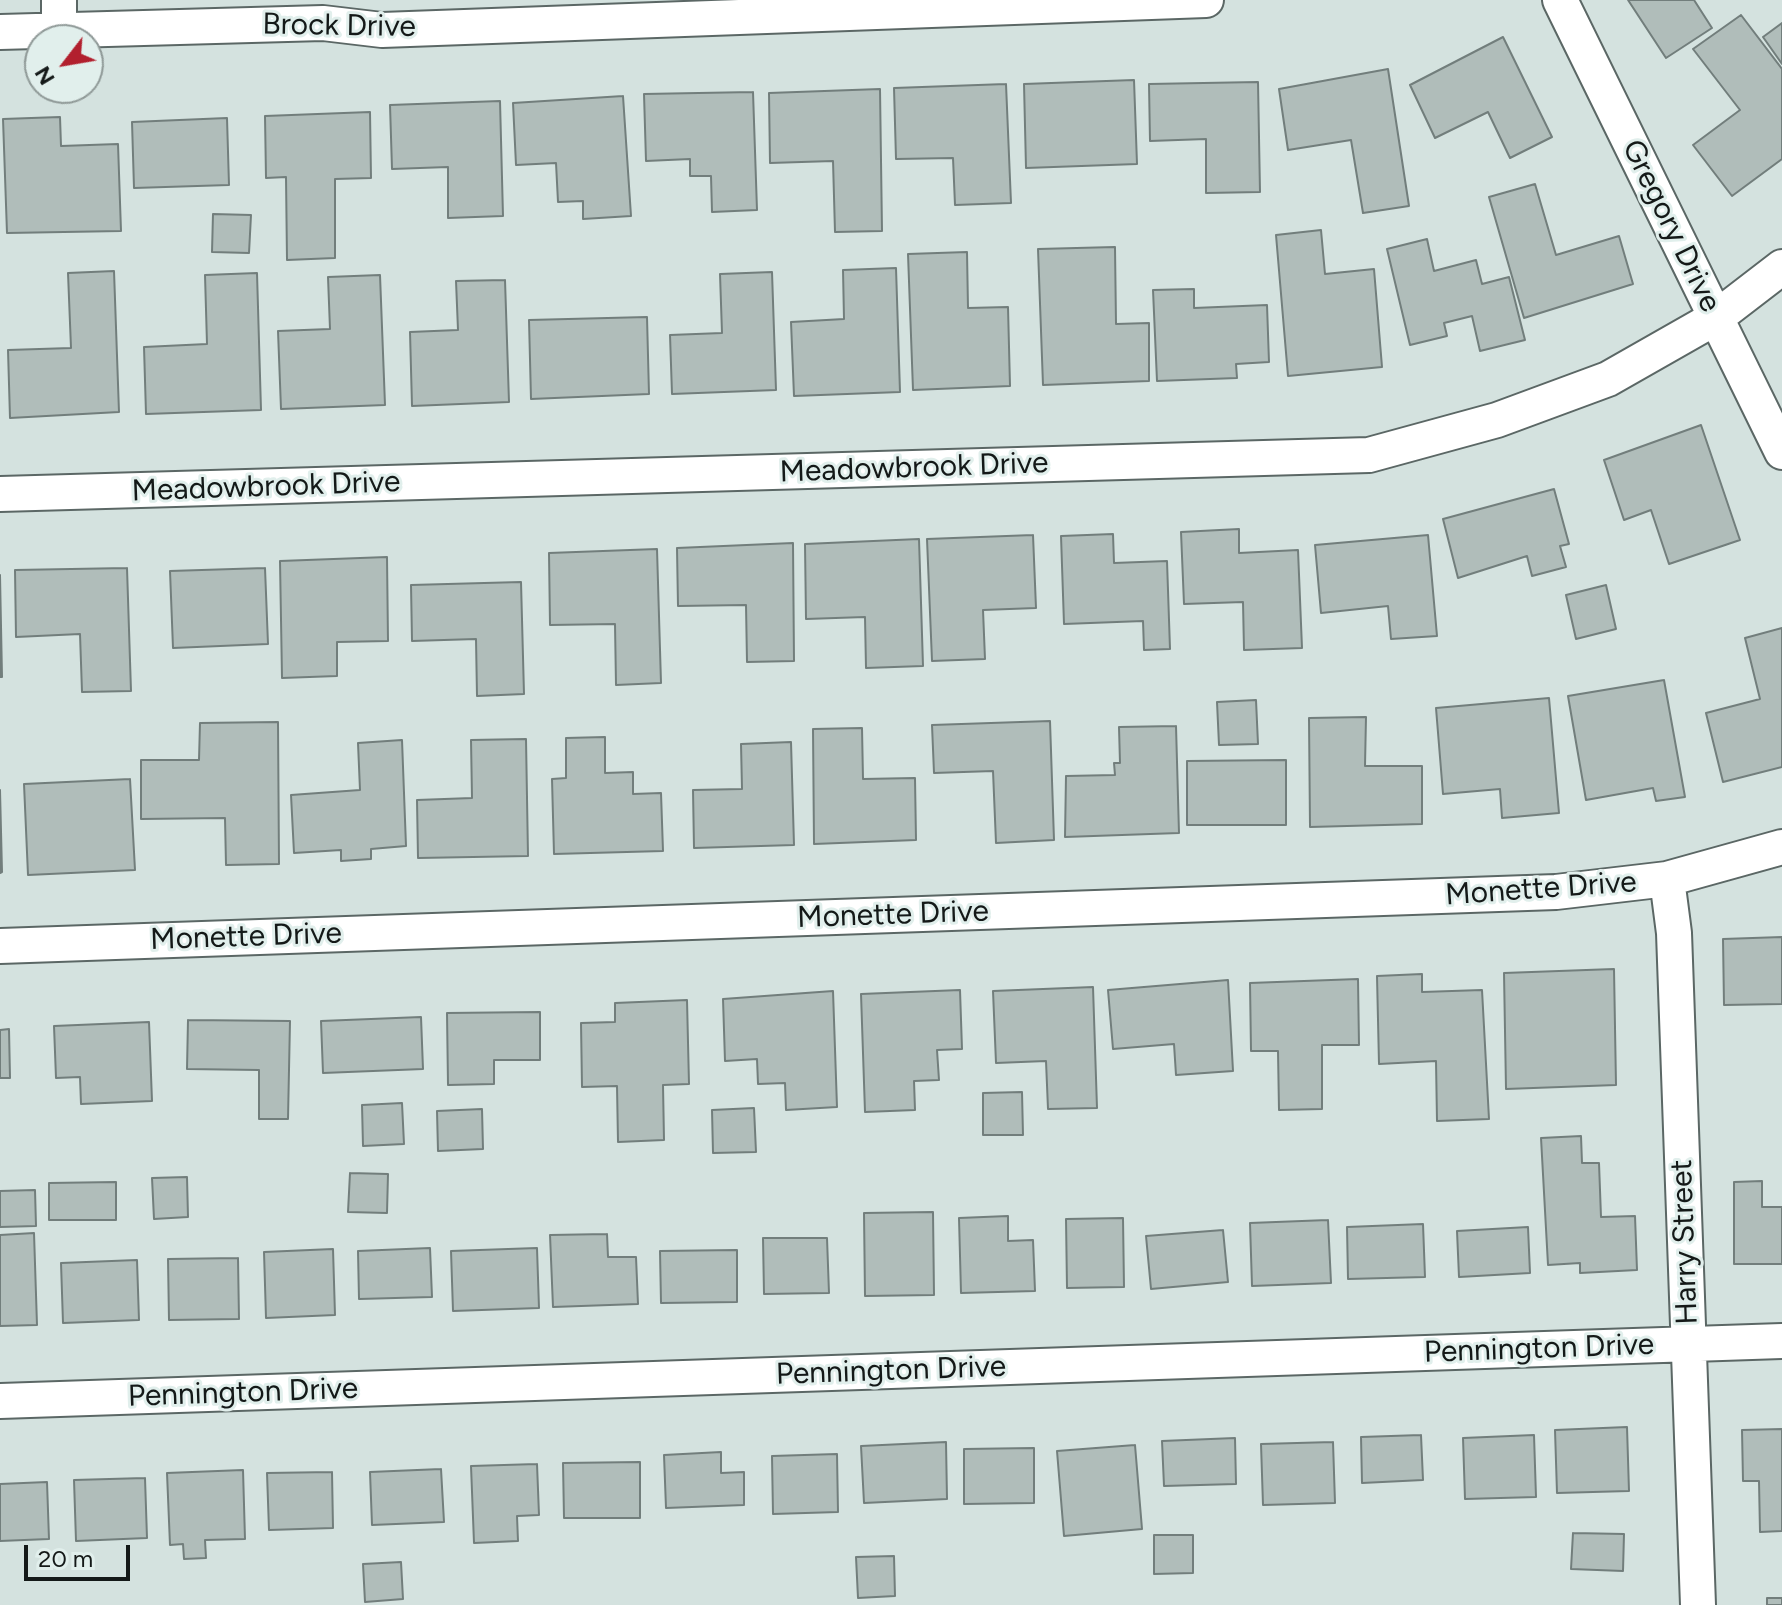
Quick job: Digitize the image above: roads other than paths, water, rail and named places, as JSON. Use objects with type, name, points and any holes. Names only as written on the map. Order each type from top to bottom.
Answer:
[{"type":"street","name":"Brock Drive","points":[[0,32],[59,15],[323,11],[382,30],[1206,0]]},
{"type":"street","name":"Gregory Drive","points":[[1560,0],[1782,452]]},
{"type":"street","name":"Meadowbrook Drive","points":[[0,494],[1369,455],[1497,420],[1608,379],[1717,317],[1782,267]]},
{"type":"street","name":"Monette Drive","points":[[0,946],[1556,892],[1667,879],[1782,847]]},
{"type":"street","name":"Harry Street","points":[[1667,879],[1674,933],[1698,1605]]},
{"type":"street","name":"Pennington Drive","points":[[0,1401],[1782,1341]]}]
